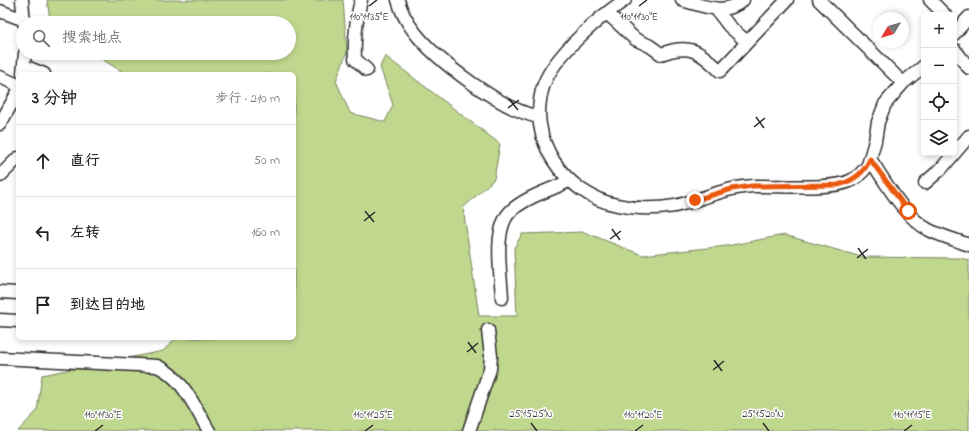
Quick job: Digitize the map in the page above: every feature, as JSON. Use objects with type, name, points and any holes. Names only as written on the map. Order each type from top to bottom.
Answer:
[{"type":"street","points":[[22,0],[23,16]]},
{"type":"street","points":[[361,0],[357,16],[354,42],[356,60],[367,70]]},
{"type":"street","points":[[398,0],[413,30],[446,62],[469,80],[509,106],[528,115],[539,117]]},
{"type":"street","points":[[682,0],[716,9],[736,7],[743,0]]},
{"type":"street","points":[[607,13],[635,39],[650,46],[661,54],[671,50],[694,50],[707,58],[720,71],[787,0]]},
{"type":"street","points":[[819,0],[903,83]]},
{"type":"street","points":[[930,0],[943,12]]},
{"type":"street","points":[[618,2],[594,23],[552,70],[544,83],[540,98],[539,117],[547,152],[556,166],[570,181],[587,193],[612,204],[633,207],[675,206],[732,189],[752,186],[838,185],[850,181],[864,171],[870,159],[881,112],[890,97],[903,83],[921,68]]},
{"type":"street","points":[[716,9],[730,26],[747,42]]},
{"type":"street","points":[[0,11],[16,18]]},
{"type":"street","points":[[957,28],[969,17]]},
{"type":"street","points":[[957,53],[969,68]]},
{"type":"street","points":[[24,60],[23,70],[34,72]]},
{"type":"street","points":[[0,77],[16,90]]},
{"type":"street","points":[[0,124],[16,96]]},
{"type":"street","points":[[925,183],[941,169],[969,136]]},
{"type":"street","points":[[870,159],[917,221],[928,229],[969,246]]},
{"type":"street","points":[[0,176],[16,160]]},
{"type":"street","points":[[502,298],[499,236],[504,221],[511,211],[518,205],[570,181]]},
{"type":"street","points":[[0,292],[16,293]]},
{"type":"street","points":[[0,320],[16,321]]},
{"type":"street","points":[[470,431],[490,369],[491,356],[488,330]]},
{"type":"street","points":[[0,358],[157,366],[166,370],[177,380],[209,431]]},
{"type":"green space","points":[[47,0],[343,0],[347,52],[336,81],[350,113],[385,122],[393,105],[380,67],[385,56],[500,144],[494,179],[463,208],[479,316],[517,316],[514,248],[522,234],[584,232],[642,255],[727,246],[784,235],[862,257],[959,258],[969,260],[969,431],[18,431],[37,411],[42,375],[163,351],[174,340],[296,340],[296,72],[123,72],[103,60],[296,60],[296,16],[50,16]]},
{"type":"route","points":[[695,200],[732,189],[752,186],[838,185],[850,181],[858,176],[864,171],[870,159],[908,211]]}]
